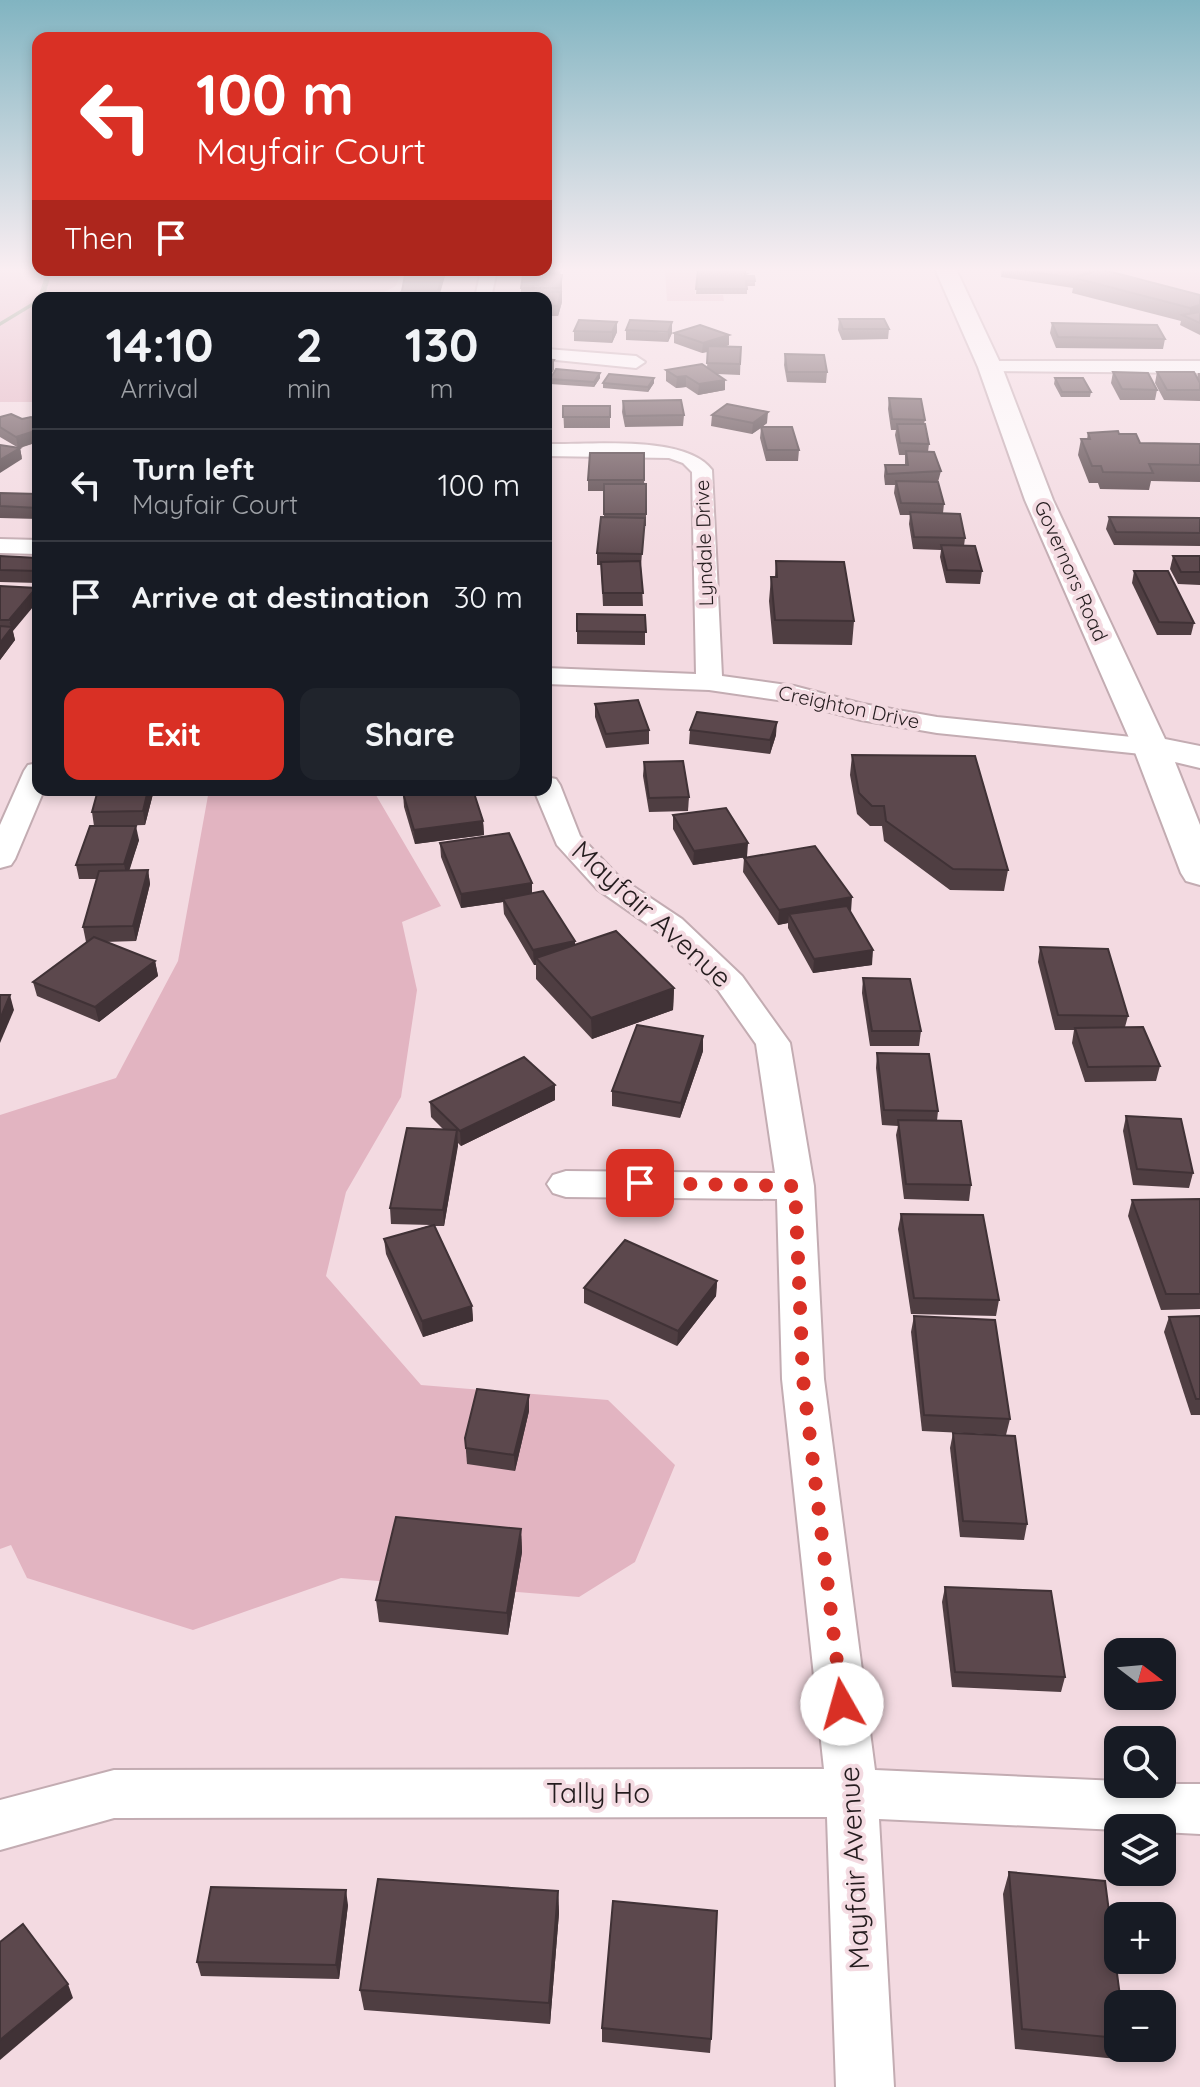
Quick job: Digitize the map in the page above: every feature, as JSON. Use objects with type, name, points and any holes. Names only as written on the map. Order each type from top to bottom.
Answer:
[{"type":"main road","name":"Governors Road","points":[[990,367],[1039,500],[1151,747],[1200,873]]},
{"type":"main road","points":[[1151,747],[1200,757]]},
{"type":"street","points":[[990,367],[1200,367]]},
{"type":"street","name":"Lyndale Drive","points":[[552,450],[671,452],[690,459],[702,470],[709,682]]},
{"type":"street","points":[[0,546],[32,547]]},
{"type":"street","name":"Creighton Drive","points":[[552,676],[709,682],[794,694],[861,712],[937,725],[1151,747]]},
{"type":"street","points":[[0,859],[32,785]]},
{"type":"street","name":"Mayfair Avenue","points":[[550,796],[567,839],[608,883],[671,926],[730,983],[773,1043],[795,1186],[803,1379],[852,1793],[865,2087]]},
{"type":"street","points":[[566,1184],[795,1186]]},
{"type":"street","name":"Tally Ho","points":[[0,1825],[114,1794],[852,1793],[1200,1809]]},
{"type":"shaded area","points":[[0,366],[32,366],[32,402],[0,402]]},
{"type":"shaded area","points":[[208,796],[377,796],[441,906],[402,922],[417,990],[401,1097],[346,1192],[326,1276],[421,1385],[608,1400],[675,1465],[635,1562],[579,1597],[341,1578],[193,1630],[27,1578],[11,1545],[0,1549],[0,1115],[116,1078],[178,961]]},
{"type":"building","points":[[705,366],[725,380],[699,384],[666,370]]},
{"type":"building","points":[[786,366],[826,366],[827,372],[787,372]]},
{"type":"building","points":[[556,369],[600,373],[594,382],[552,379]]},
{"type":"building","points":[[1113,372],[1148,373],[1157,390],[1122,389]]},
{"type":"building","points":[[1157,372],[1194,372],[1200,390],[1167,390]]},
{"type":"building","points":[[609,374],[654,378],[648,387],[603,383]]},
{"type":"building","points":[[1055,378],[1083,378],[1091,392],[1062,392]]},
{"type":"building","points":[[889,398],[921,399],[925,420],[892,419]]},
{"type":"building","points":[[681,400],[684,415],[625,416],[623,401]]},
{"type":"building","points":[[727,404],[768,412],[753,423],[712,415]]},
{"type":"building","points":[[563,406],[610,406],[610,417],[563,417]]},
{"type":"building","points":[[11,414],[22,419],[32,417],[32,432],[16,437],[0,427],[0,417]]},
{"type":"building","points":[[897,424],[925,424],[929,444],[900,443]]},
{"type":"building","points":[[761,427],[792,427],[799,450],[767,450]]},
{"type":"building","points":[[1118,431],[1119,434],[1136,434],[1140,443],[1200,444],[1200,465],[1149,464],[1153,473],[1103,472],[1101,466],[1092,466],[1081,439],[1090,439],[1088,433]]},
{"type":"building","points":[[0,445],[20,448],[0,460]]},
{"type":"building","points":[[906,451],[934,452],[941,471],[887,474],[885,465],[908,465]]},
{"type":"building","points":[[590,453],[644,453],[644,480],[588,480]]},
{"type":"building","points":[[896,481],[938,482],[944,504],[901,503]]},
{"type":"building","points":[[604,484],[646,484],[646,514],[604,514]]},
{"type":"building","points":[[0,493],[32,494],[32,508],[0,506]]},
{"type":"building","points":[[910,512],[960,514],[965,538],[914,537]]},
{"type":"building","points":[[601,517],[645,518],[642,554],[597,553]]},
{"type":"building","points":[[1109,517],[1200,518],[1200,533],[1116,532]]},
{"type":"building","points":[[941,545],[975,546],[982,571],[947,570]]},
{"type":"building","points":[[0,556],[32,558],[32,571],[0,570]]},
{"type":"building","points":[[1173,556],[1200,556],[1200,572],[1181,572]]},
{"type":"building","points":[[640,561],[643,593],[603,593],[601,562]]},
{"type":"building","points":[[776,561],[844,562],[854,621],[775,620],[771,577],[777,577]]},
{"type":"building","points":[[1134,571],[1168,571],[1194,623],[1159,622]]},
{"type":"building","points":[[0,586],[32,588],[32,593],[9,620],[0,620]]},
{"type":"building","points":[[577,614],[645,615],[646,632],[577,631]]},
{"type":"building","points":[[0,626],[12,627],[0,643]]},
{"type":"building","points":[[638,700],[649,730],[606,734],[595,704]]},
{"type":"building","points":[[697,712],[777,722],[770,740],[690,730]]},
{"type":"building","points":[[852,755],[975,756],[1008,870],[953,869],[886,821],[884,806],[872,806],[859,793]]},
{"type":"building","points":[[683,761],[689,797],[649,798],[644,762]]},
{"type":"building","points":[[96,796],[147,796],[143,811],[92,812]]},
{"type":"building","points":[[404,796],[475,796],[483,821],[414,830]]},
{"type":"building","points":[[726,808],[748,843],[694,851],[673,815]]},
{"type":"building","points":[[90,826],[136,826],[124,864],[76,865]]},
{"type":"building","points":[[509,833],[532,883],[461,894],[440,843]]},
{"type":"building","points":[[815,846],[852,897],[779,910],[744,858]]},
{"type":"building","points":[[148,870],[133,926],[83,927],[99,871]]},
{"type":"building","points":[[543,891],[575,941],[533,950],[503,899]]},
{"type":"building","points":[[847,906],[873,950],[814,959],[789,914]]},
{"type":"building","points":[[616,931],[674,988],[591,1018],[536,958]]},
{"type":"building","points":[[94,937],[155,961],[95,1007],[33,982]]},
{"type":"building","points":[[1040,947],[1108,949],[1128,1016],[1058,1015]]},
{"type":"building","points":[[863,978],[910,979],[921,1031],[872,1031]]},
{"type":"building","points":[[0,995],[10,995],[0,1019]]},
{"type":"building","points":[[637,1025],[703,1036],[681,1103],[612,1091]]},
{"type":"building","points":[[1143,1027],[1160,1066],[1088,1067],[1075,1028]]},
{"type":"building","points":[[877,1053],[929,1054],[938,1111],[884,1110]]},
{"type":"building","points":[[524,1057],[555,1085],[460,1131],[430,1102]]},
{"type":"building","points":[[1126,1116],[1181,1119],[1193,1173],[1137,1169]]},
{"type":"building","points":[[898,1120],[961,1121],[971,1185],[906,1184]]},
{"type":"building","points":[[407,1128],[457,1130],[443,1210],[390,1208]]},
{"type":"building","points":[[1200,1199],[1200,1294],[1166,1294],[1132,1200]]},
{"type":"building","points":[[901,1214],[983,1215],[999,1300],[914,1298]]},
{"type":"building","points":[[434,1225],[472,1306],[422,1321],[384,1239]]},
{"type":"building","points":[[625,1240],[717,1281],[678,1331],[584,1288]]},
{"type":"building","points":[[914,1316],[995,1320],[1010,1419],[924,1415]]},
{"type":"building","points":[[1200,1316],[1200,1399],[1196,1399],[1169,1317]]},
{"type":"building","points":[[477,1389],[529,1395],[514,1455],[466,1448],[465,1438]]},
{"type":"building","points":[[953,1433],[1015,1436],[1027,1524],[963,1521]]},
{"type":"building","points":[[396,1517],[521,1529],[507,1613],[376,1600]]},
{"type":"building","points":[[945,1587],[1051,1591],[1065,1677],[955,1672]]},
{"type":"building","points":[[1009,1872],[1104,1881],[1108,1902],[1104,1902],[1104,1974],[1117,1974],[1119,1990],[1104,1990],[1104,2037],[1022,2029]]},
{"type":"building","points":[[378,1879],[558,1891],[549,2003],[360,1990]]},
{"type":"building","points":[[211,1887],[346,1890],[336,1965],[197,1962]]},
{"type":"building","points":[[613,1901],[717,1911],[711,2039],[602,2028]]},
{"type":"building","points":[[23,1924],[68,1984],[0,2040],[0,1942]]},
{"type":"route","points":[[640,1183],[795,1186],[803,1379],[842,1704]]}]
